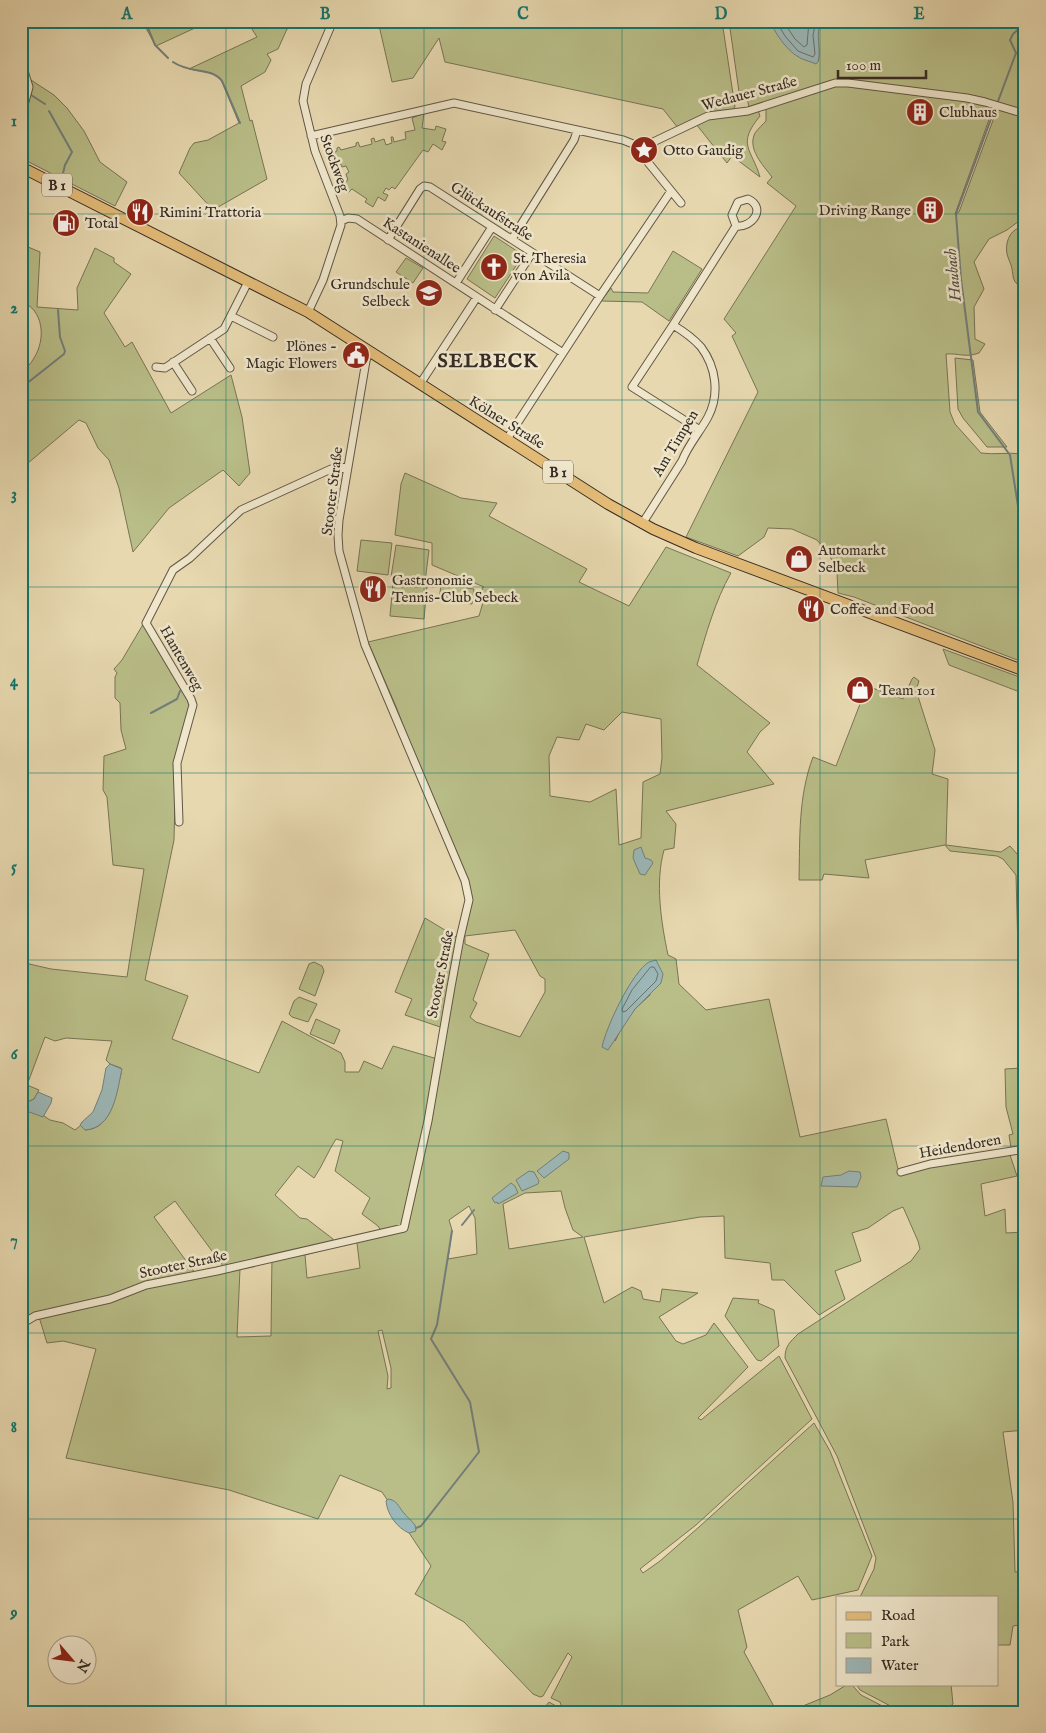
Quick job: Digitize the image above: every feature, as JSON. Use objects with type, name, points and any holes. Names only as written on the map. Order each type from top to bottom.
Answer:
[{"type":"main road","name":"Kölner Straße","points":[[21,166],[308,312],[642,524],[696,548],[1025,671]]},
{"type":"street","name":"Stockweg","points":[[333,21],[304,92],[304,107],[310,136],[341,220]]},
{"type":"street","points":[[21,61],[29,88],[21,116]]},
{"type":"street","name":"Wedauer Straße","points":[[636,147],[649,144],[708,116],[748,111],[835,83],[967,98],[1025,114]]},
{"type":"street","points":[[310,136],[454,103],[623,140],[636,147],[670,191],[682,203]]},
{"type":"street","points":[[512,239],[574,140],[577,131]]},
{"type":"street","name":"Glückaufstraße","points":[[388,240],[420,189],[424,186],[430,187],[600,296]]},
{"type":"street","points":[[507,439],[670,191]]},
{"type":"street","name":"Kastanienallee","points":[[341,220],[352,218],[563,353]]},
{"type":"street","points":[[308,312],[326,272],[340,230],[341,220]]},
{"type":"street","points":[[700,430],[632,387],[736,226]]},
{"type":"street","points":[[456,283],[492,227]]},
{"type":"street","points":[[495,310],[532,253]]},
{"type":"street","points":[[156,367],[165,368],[224,329],[248,282]]},
{"type":"street","points":[[420,384],[476,298]]},
{"type":"street","points":[[231,316],[273,337]]},
{"type":"street","name":"Am Timpen","points":[[642,524],[682,461],[712,408],[715,389],[713,372],[700,346],[673,325]]},
{"type":"street","points":[[210,338],[230,368]]},
{"type":"street","name":"Stooter Straße","points":[[21,1327],[24,1322],[35,1316],[110,1299],[146,1285],[217,1271],[404,1228],[428,1121],[460,938],[469,900],[465,881],[365,645],[339,551],[338,535],[348,467],[369,351]]},
{"type":"street","points":[[173,362],[192,391]]},
{"type":"street","name":"Hantenweg","points":[[179,822],[177,763],[193,705],[146,623],[173,570],[190,558],[241,510],[331,469],[348,467]]},
{"type":"street","name":"Heidendoren","points":[[901,1172],[930,1164],[1025,1149]]},
{"type":"green space","points":[[144,21],[210,21],[156,46]]},
{"type":"green space","points":[[251,21],[302,22],[287,29],[278,49],[267,54],[271,60],[265,72],[241,86],[267,179],[213,210],[179,173],[194,143],[208,140],[239,123],[221,79],[211,73],[189,69],[257,37],[248,23]]},
{"type":"green space","points":[[378,21],[722,21],[735,107],[732,110],[678,128],[663,109],[445,62],[439,38],[413,78],[392,82]]},
{"type":"green space","points":[[729,21],[1025,21],[1025,213],[1019,221],[1007,230],[989,239],[974,262],[984,289],[974,307],[975,339],[985,344],[979,353],[966,355],[946,354],[950,412],[955,424],[981,453],[1022,454],[1025,492],[1025,663],[854,597],[838,593],[837,572],[829,554],[817,540],[792,529],[768,528],[764,537],[738,556],[686,537],[758,392],[732,336],[736,333],[724,319],[796,206],[767,183],[772,177],[754,151],[753,139],[755,133],[766,121],[766,108],[749,107],[747,98],[740,99]],"holes":[[[995,103],[999,104],[959,212],[955,214]]]},
{"type":"green space","points":[[31,80],[54,95],[67,108],[84,131],[100,162],[127,182],[115,206],[21,158],[21,121],[31,94]]},
{"type":"green space","points":[[758,110],[760,116],[753,126],[747,141],[760,177],[732,156],[727,163],[696,124],[707,118]]},
{"type":"green space","points":[[424,113],[422,128],[435,130],[436,126],[446,129],[442,141],[446,142],[442,150],[433,144],[428,152],[423,150],[395,189],[392,187],[389,190],[386,188],[383,193],[388,195],[385,201],[378,197],[373,207],[365,202],[367,199],[352,189],[348,193],[345,182],[348,180],[346,174],[349,172],[346,166],[342,167],[338,158],[334,159],[333,153],[337,151],[337,148],[339,147],[341,150],[356,146],[358,142],[360,147],[372,144],[371,139],[374,138],[375,142],[384,139],[386,145],[392,143],[391,137],[393,137],[394,142],[406,139],[405,132],[415,130],[412,118]]},
{"type":"green space","points":[[1019,228],[1025,231],[1025,284],[1020,286],[1014,280],[1007,255],[1007,242],[1010,235]]},
{"type":"green space","points":[[494,236],[523,255],[495,298],[467,279]]},
{"type":"green space","points":[[21,244],[40,252],[37,307],[78,310],[77,288],[95,248],[114,258],[114,262],[131,274],[104,313],[125,347],[132,342],[171,413],[231,375],[242,417],[250,473],[239,486],[223,470],[169,508],[133,552],[119,488],[109,460],[98,448],[86,423],[79,420],[21,469],[21,373],[30,364],[38,350],[41,326],[34,311],[29,305],[21,301]]},
{"type":"green space","points":[[673,251],[702,269],[669,321],[642,302],[601,301],[611,288],[613,292],[648,293]]},
{"type":"green space","points":[[406,258],[423,268],[413,283],[396,272]]},
{"type":"green space","points":[[955,358],[973,360],[980,412],[1007,447],[987,447],[963,418],[958,409]]},
{"type":"green space","points":[[405,473],[461,498],[497,503],[489,516],[587,569],[579,582],[629,606],[666,547],[731,573],[707,630],[697,665],[770,723],[760,732],[747,752],[774,784],[666,811],[676,824],[674,848],[664,850],[659,889],[661,916],[668,955],[676,959],[679,984],[706,1010],[769,999],[800,1137],[886,1119],[898,1169],[1008,1149],[1017,1176],[981,1184],[985,1216],[1005,1209],[1006,1233],[1025,1232],[1025,1430],[1003,1432],[1013,1502],[1015,1572],[1025,1571],[1025,1624],[1013,1626],[1010,1645],[998,1645],[998,1596],[860,1596],[874,1569],[876,1558],[837,1456],[785,1358],[787,1347],[798,1334],[911,1261],[920,1249],[903,1207],[893,1211],[868,1228],[852,1233],[861,1261],[835,1271],[845,1299],[819,1315],[784,1280],[772,1280],[770,1263],[725,1258],[724,1216],[700,1217],[584,1237],[604,1303],[632,1287],[641,1291],[643,1299],[660,1302],[662,1289],[698,1293],[659,1317],[676,1341],[683,1344],[706,1335],[714,1323],[748,1367],[698,1418],[701,1420],[779,1356],[812,1419],[696,1525],[640,1569],[643,1573],[660,1561],[699,1527],[814,1423],[830,1451],[872,1556],[858,1590],[812,1600],[798,1576],[738,1610],[747,1647],[744,1652],[777,1712],[541,1712],[549,1702],[563,1710],[560,1702],[551,1698],[572,1657],[568,1653],[543,1696],[540,1697],[533,1694],[464,1622],[415,1594],[431,1566],[382,1492],[340,1475],[318,1519],[229,1490],[66,1458],[96,1349],[63,1341],[47,1343],[39,1317],[31,1320],[21,1336],[21,962],[51,969],[127,977],[144,869],[113,865],[107,797],[103,790],[104,756],[126,749],[121,730],[120,703],[115,698],[115,677],[117,673],[114,669],[122,660],[145,621],[190,703],[176,758],[174,840],[145,980],[188,996],[172,1039],[259,1073],[282,1021],[341,1053],[345,1062],[345,1072],[359,1072],[364,1061],[382,1069],[393,1046],[441,1060],[446,1029],[405,1015],[412,999],[395,992],[425,918],[458,938],[466,902],[465,889],[397,709],[368,642],[479,616],[484,599],[482,588],[484,587],[432,565],[432,543],[395,535],[401,484]],"holes":[[[622,712],[661,719],[662,758],[660,774],[643,782],[641,838],[619,845],[616,789],[590,802],[550,796],[549,756],[557,737],[579,740],[586,724],[604,730]],[[515,930],[540,976],[545,979],[545,992],[520,1037],[476,1022],[470,1017],[477,1003],[473,1000],[489,954],[465,944],[465,936]],[[656,960],[650,995],[626,1020]],[[45,1037],[55,1041],[66,1038],[112,1041],[106,1060],[110,1064],[121,1068],[121,1074],[111,1110],[101,1124],[85,1130],[81,1125],[75,1130],[63,1123],[50,1120],[25,1103],[34,1099],[39,1090],[27,1085]],[[336,1139],[343,1141],[335,1171],[370,1198],[362,1214],[378,1226],[381,1231],[356,1235],[360,1268],[307,1278],[305,1255],[334,1247],[333,1239],[307,1219],[300,1218],[275,1195],[298,1166],[314,1178]],[[561,1191],[573,1230],[583,1237],[509,1249],[503,1204],[525,1193]],[[175,1201],[223,1266],[272,1255],[271,1336],[237,1337],[240,1269],[195,1273],[154,1217]],[[469,1206],[475,1218],[477,1254],[448,1259],[452,1230],[449,1220]],[[382,1330],[391,1368],[391,1388],[387,1389],[388,1376],[378,1331]]]},
{"type":"green space","points":[[361,540],[392,543],[388,575],[357,571]]},
{"type":"green space","points":[[396,545],[429,550],[425,582],[391,577]]},
{"type":"green space","points":[[393,582],[427,586],[424,619],[390,616]]},
{"type":"green space","points":[[441,585],[474,589],[472,604],[439,600]]},
{"type":"green space","points":[[943,649],[1025,679],[1025,694],[949,665]]},
{"type":"green space","points":[[914,677],[919,681],[916,690],[935,750],[932,774],[948,779],[946,845],[1001,852],[1010,846],[1025,863],[1025,1145],[1011,1148],[1009,1135],[1013,1134],[1006,1107],[1005,1069],[1021,1068],[1016,875],[1003,859],[997,856],[950,851],[945,845],[865,860],[869,878],[824,874],[822,880],[799,880],[802,802],[813,757],[836,766],[867,686],[903,699]]},
{"type":"green space","points":[[314,962],[322,966],[324,971],[315,996],[299,989],[309,964]]},
{"type":"green space","points":[[299,997],[317,1004],[308,1022],[292,1017],[289,1014],[294,1001]]},
{"type":"green space","points":[[316,1019],[340,1030],[334,1044],[310,1034]]},
{"type":"green space","points":[[733,1298],[759,1300],[758,1303],[774,1310],[779,1346],[761,1361],[757,1360],[725,1316]]},
{"type":"green space","points":[[845,1686],[853,1686],[861,1695],[894,1712],[788,1712],[830,1695]]},
{"type":"green space","points":[[857,1686],[951,1686],[953,1704],[943,1712],[902,1712],[860,1690]]},
{"type":"water","points":[[772,21],[822,21],[818,36],[818,62],[816,64],[801,59],[785,46],[774,30]]},
{"type":"water","points":[[641,847],[645,858],[653,863],[645,875],[640,874],[633,858],[634,850]]},
{"type":"water","points":[[656,960],[663,974],[661,983],[635,1009],[608,1050],[602,1047],[614,1014],[628,988],[642,968],[649,962]]},
{"type":"water","points":[[110,1064],[122,1069],[116,1097],[108,1116],[102,1123],[95,1128],[85,1130],[80,1125],[93,1112],[102,1090],[106,1068]]},
{"type":"water","points":[[38,1092],[52,1098],[43,1117],[21,1109],[22,1105],[34,1099]]},
{"type":"water","points":[[563,1151],[569,1153],[569,1159],[544,1178],[537,1171]]},
{"type":"water","points":[[529,1171],[534,1172],[539,1181],[538,1184],[522,1191],[516,1180]]},
{"type":"water","points":[[849,1171],[860,1172],[861,1177],[857,1187],[821,1186],[823,1177],[841,1175]]},
{"type":"water","points":[[511,1183],[515,1186],[518,1193],[498,1204],[497,1202],[495,1203],[492,1198]]},
{"type":"water","points":[[388,1499],[397,1504],[415,1525],[416,1531],[409,1533],[397,1524],[388,1511],[386,1501]]},
{"type":"waterway","points":[[145,21],[155,45],[168,58]]},
{"type":"waterway","name":"Haubach","points":[[997,104],[1016,53],[1010,40],[1013,34],[1022,26],[1022,21]]},
{"type":"waterway","points":[[1016,53],[1025,55]]},
{"type":"waterway","points":[[173,62],[180,66],[207,72],[218,77],[222,81],[240,123]]},
{"type":"waterway","points":[[21,87],[24,90]]},
{"type":"waterway","points":[[31,95],[45,104]]},
{"type":"waterway","name":"Haubach","points":[[995,108],[956,214],[961,279],[978,412],[1010,455],[1018,506],[1025,531]]},
{"type":"waterway","points":[[49,111],[72,152],[65,165],[62,177]]},
{"type":"waterway","points":[[21,388],[64,354],[65,351],[60,337],[58,310]]},
{"type":"waterway","points":[[151,713],[177,699],[180,691]]},
{"type":"waterway","points":[[462,1225],[474,1210]]},
{"type":"waterway","points":[[416,1528],[421,1526],[479,1452],[470,1402],[431,1339],[437,1325],[452,1231]]},
{"type":"waterway","points":[[545,1711],[549,1708],[561,1711]]},
{"type":"place","name":"Clubhaus","points":[[920,112]]},
{"type":"place","name":"Otto Gaudig","points":[[644,150]]},
{"type":"place","name":"Driving Range","points":[[930,210]]},
{"type":"place","name":"Rimini Trattoria","points":[[140,212]]},
{"type":"place","name":"Total","points":[[66,223]]},
{"type":"place","name":"St. Theresia von Avila","points":[[494,267]]},
{"type":"place","name":"Grundschule Selbeck","points":[[429,293]]},
{"type":"place","name":"Plönes - Magic Flowers","points":[[356,355]]},
{"type":"place","name":"Automarkt Selbeck","points":[[799,559]]},
{"type":"place","name":"Gastronomie Tennis-Club Sebeck","points":[[373,589]]},
{"type":"place","name":"Coffee and Food","points":[[811,609]]},
{"type":"place","name":"Team 101","points":[[860,690]]},
{"type":"district","name":"SELBECK","points":[[488,360]]}]
